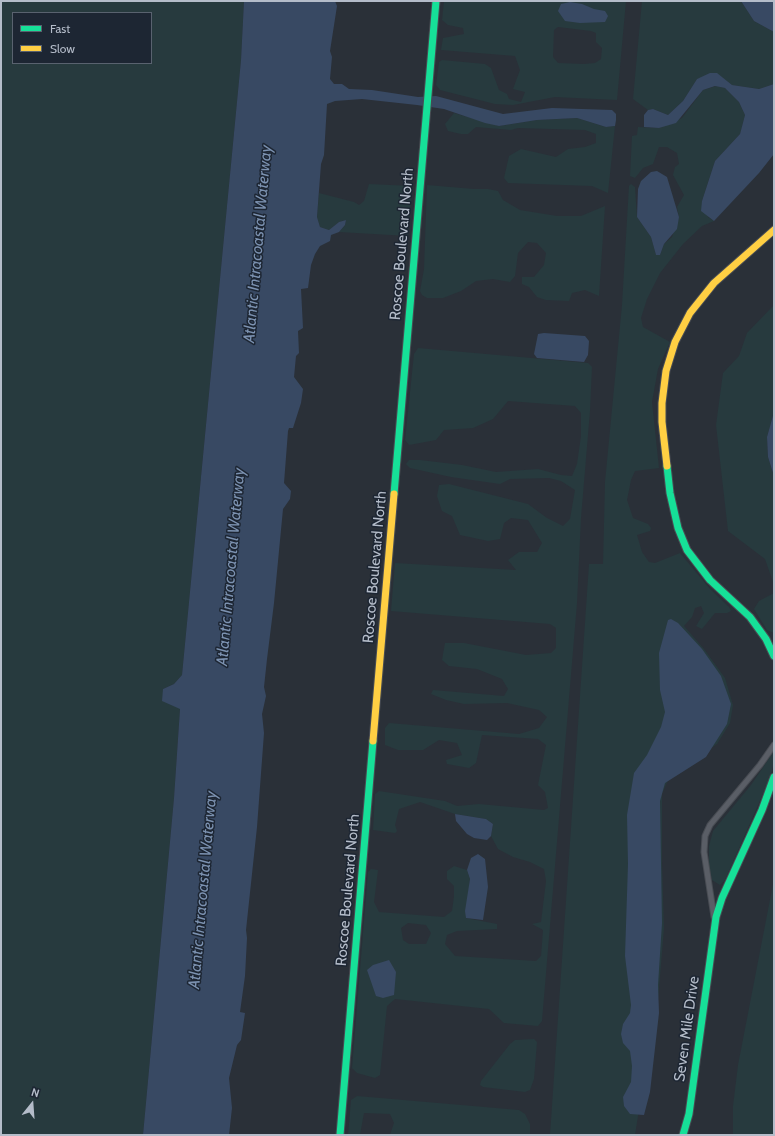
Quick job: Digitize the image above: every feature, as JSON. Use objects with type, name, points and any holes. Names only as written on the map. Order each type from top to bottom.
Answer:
[{"type":"street","name":"Roscoe Boulevard North","points":[[340,1135],[436,1]]},
{"type":"street","points":[[774,230],[758,246],[714,283],[690,313],[675,342],[666,371],[662,422],[670,493],[678,528],[687,550],[705,574],[750,617],[766,639],[774,656]]},
{"type":"street","name":"Seven Mile Drive","points":[[714,926],[713,906],[704,852],[705,836],[710,825],[760,765],[774,745]]},
{"type":"street","name":"Seven Mile Drive","points":[[683,1135],[689,1114],[714,926],[722,898],[762,810],[774,777]]},
{"type":"green space","points":[[1,1],[244,1],[241,60],[182,675],[174,684],[163,689],[169,704],[180,708],[174,798],[143,1135],[1,1135]]},
{"type":"green space","points":[[444,1],[626,1],[617,100],[555,97],[513,105],[495,104],[440,90],[436,85],[439,62],[442,60],[485,64],[491,68],[499,90],[507,94],[509,99],[521,102],[525,92],[513,89],[520,70],[515,56],[441,50],[443,38],[464,34],[463,28],[448,25],[442,20]],"holes":[[[558,27],[596,33],[596,42],[602,48],[601,59],[595,63],[558,63],[553,57],[554,30]]]},
{"type":"green space","points":[[642,1],[741,1],[754,21],[774,32],[774,84],[759,89],[732,85],[717,74],[697,79],[683,101],[668,115],[653,109],[648,110],[633,99]]},
{"type":"green space","points":[[716,86],[725,88],[739,102],[745,115],[740,134],[715,161],[702,201],[708,217],[714,221],[702,226],[683,244],[660,273],[647,299],[641,318],[643,327],[670,342],[658,369],[652,402],[659,468],[635,471],[631,480],[627,500],[633,518],[648,524],[651,528],[650,531],[637,535],[642,552],[649,562],[655,563],[680,553],[710,589],[729,607],[731,611],[727,613],[715,613],[702,629],[696,626],[704,613],[701,606],[695,608],[692,617],[684,626],[704,649],[725,678],[733,705],[730,723],[717,744],[669,778],[662,794],[664,928],[656,1024],[646,1089],[638,1116],[635,1135],[550,1135],[589,564],[603,564],[605,482],[622,305],[629,186],[631,184],[635,187],[637,217],[651,237],[656,255],[660,255],[664,244],[672,237],[679,217],[677,207],[684,195],[673,175],[675,167],[679,164],[677,153],[667,147],[659,147],[653,164],[643,168],[635,178],[630,176],[632,136],[637,135],[638,127],[659,128],[682,118],[703,90]]},
{"type":"green space","points":[[454,113],[499,126],[537,120],[577,118],[606,127],[615,126],[608,193],[592,186],[508,183],[504,178],[509,156],[521,149],[556,157],[568,149],[585,147],[596,143],[596,134],[585,130],[518,128],[511,130],[476,127],[468,134],[461,134],[448,131],[445,124]]},
{"type":"green space","points":[[369,184],[412,186],[408,236],[339,232],[345,225],[346,220],[339,222],[329,230],[320,227],[317,217],[319,193],[354,202],[359,205],[364,201]]},
{"type":"green space","points":[[427,185],[498,191],[503,200],[520,210],[557,216],[581,216],[605,206],[599,296],[585,290],[572,293],[569,301],[546,300],[537,297],[529,287],[522,284],[522,277],[534,277],[544,265],[546,253],[537,243],[528,242],[518,253],[515,276],[510,282],[493,279],[476,281],[461,291],[443,298],[427,298],[422,295],[420,291],[424,269]]},
{"type":"green space","points":[[774,305],[774,412],[767,437],[768,457],[774,476],[774,585],[765,559],[728,531],[716,425],[723,373],[739,356],[747,333]]},
{"type":"green space","points":[[418,348],[588,363],[592,367],[590,411],[581,518],[577,603],[542,1021],[538,1026],[504,1023],[489,1009],[395,999],[387,1006],[380,1075],[375,1078],[357,1073],[352,1068],[368,872],[371,869],[378,870],[374,902],[379,912],[444,917],[452,911],[454,896],[454,886],[447,879],[447,871],[454,866],[467,870],[470,879],[466,918],[497,924],[497,929],[457,931],[447,935],[445,944],[455,956],[536,961],[541,956],[543,930],[532,924],[541,922],[546,881],[544,869],[530,862],[513,857],[498,849],[491,836],[493,824],[486,819],[455,814],[420,802],[399,809],[395,825],[397,831],[395,833],[373,830],[375,794],[379,791],[445,801],[457,806],[479,804],[544,810],[548,808],[545,792],[538,785],[546,745],[538,739],[482,735],[476,763],[469,768],[447,764],[446,760],[462,755],[457,743],[439,740],[423,750],[398,750],[385,745],[385,728],[389,723],[519,734],[539,728],[547,717],[539,710],[507,703],[464,704],[446,700],[431,694],[433,690],[504,696],[508,689],[502,679],[477,669],[449,666],[442,660],[445,643],[464,643],[526,655],[551,653],[556,648],[556,628],[550,624],[391,611],[395,563],[516,570],[508,560],[519,552],[537,552],[542,543],[528,520],[511,518],[504,523],[500,539],[488,541],[460,535],[452,516],[442,511],[437,496],[439,485],[449,484],[528,504],[547,518],[563,526],[570,519],[575,490],[561,481],[549,478],[510,479],[500,484],[451,477],[410,468],[406,464],[409,460],[420,460],[462,465],[496,472],[538,469],[561,475],[572,476],[577,464],[581,436],[581,413],[575,406],[508,401],[493,419],[473,428],[444,430],[436,440],[409,445],[405,440],[414,354]],"holes":[[[408,923],[426,925],[431,933],[426,944],[409,944],[403,940],[401,928]]]},
{"type":"green space","points":[[774,593],[774,633],[767,630],[754,609],[759,601]]},
{"type":"green space","points":[[774,751],[774,762],[770,778],[725,880],[720,885],[712,880],[709,866],[709,846],[713,831],[751,785]]},
{"type":"green space","points":[[774,879],[774,1135],[733,1135],[733,1106],[738,1065]]},
{"type":"green space","points":[[534,1039],[537,1042],[534,1079],[530,1090],[525,1092],[483,1087],[480,1085],[481,1081],[510,1044],[515,1040]]},
{"type":"green space","points":[[357,1096],[519,1110],[525,1114],[530,1124],[530,1135],[390,1135],[394,1123],[390,1114],[364,1113],[360,1135],[348,1135],[351,1100]]},
{"type":"water","name":"Atlantic Intracoastal Waterway","points":[[244,1],[335,1],[337,6],[330,51],[332,57],[330,79],[334,84],[342,84],[349,89],[372,90],[418,97],[436,96],[503,114],[552,108],[612,110],[616,114],[616,120],[615,126],[606,127],[577,118],[537,120],[499,126],[485,123],[444,109],[417,105],[362,99],[335,101],[327,104],[324,155],[321,164],[317,217],[320,227],[329,230],[339,222],[346,220],[345,225],[339,232],[331,235],[330,241],[320,246],[311,265],[308,288],[301,289],[303,328],[298,331],[299,353],[296,356],[294,377],[303,389],[301,403],[293,428],[289,428],[288,431],[284,483],[291,491],[290,499],[283,509],[264,687],[266,696],[262,714],[264,733],[257,827],[246,930],[245,976],[240,1012],[245,1013],[241,1040],[237,1045],[229,1078],[232,1108],[229,1135],[143,1135],[174,798],[180,709],[162,701],[163,689],[174,684],[182,675],[241,60]]},
{"type":"water","points":[[741,1],[774,1],[774,32],[754,21]]},
{"type":"water","points":[[570,2],[605,11],[608,16],[605,22],[580,23],[565,21],[558,11],[561,4]]},
{"type":"water","points":[[710,73],[717,73],[732,85],[759,89],[774,84],[774,154],[759,173],[714,221],[701,211],[702,201],[715,161],[740,134],[745,115],[739,102],[725,88],[715,86],[703,90],[676,123],[659,128],[644,127],[644,115],[648,110],[653,109],[668,115],[683,101],[697,79]]},
{"type":"water","points":[[657,171],[667,177],[679,217],[677,229],[664,244],[660,255],[656,255],[651,237],[637,217],[638,189],[641,181],[651,172]]},
{"type":"water","points":[[544,333],[585,336],[589,341],[588,355],[584,362],[537,358],[534,354],[538,334]]},
{"type":"water","points":[[774,412],[774,476],[768,457],[767,437]]},
{"type":"water","points":[[671,619],[678,623],[702,649],[721,676],[731,704],[727,724],[706,757],[665,783],[660,801],[662,923],[658,985],[659,1013],[650,1092],[644,1115],[630,1114],[624,1106],[623,1097],[631,1082],[632,1066],[630,1051],[623,1043],[621,1034],[623,1024],[630,1013],[631,1005],[625,956],[628,864],[627,815],[634,773],[647,755],[661,727],[665,712],[660,690],[659,653],[668,620]]},
{"type":"water","points":[[455,814],[486,819],[493,824],[491,836],[487,840],[474,838],[467,834],[456,821]]},
{"type":"water","points":[[478,854],[485,859],[488,887],[483,920],[466,918],[465,911],[470,879],[467,870],[471,858]]},
{"type":"water","points":[[389,960],[396,972],[394,995],[383,998],[376,996],[367,970],[373,965]]},
{"type":"traffic: fast","points":[[394,494],[436,1]]},
{"type":"traffic: fast","points":[[667,466],[670,493],[678,528],[687,550],[710,580],[750,617],[766,639],[774,656]]},
{"type":"traffic: fast","points":[[340,1135],[373,741]]},
{"type":"traffic: fast","points":[[683,1135],[689,1114],[716,917],[722,898],[762,810],[774,777]]},
{"type":"traffic: slow","points":[[667,466],[662,422],[662,403],[666,371],[675,342],[690,313],[714,283],[774,230]]},
{"type":"traffic: slow","points":[[373,741],[394,494]]}]
